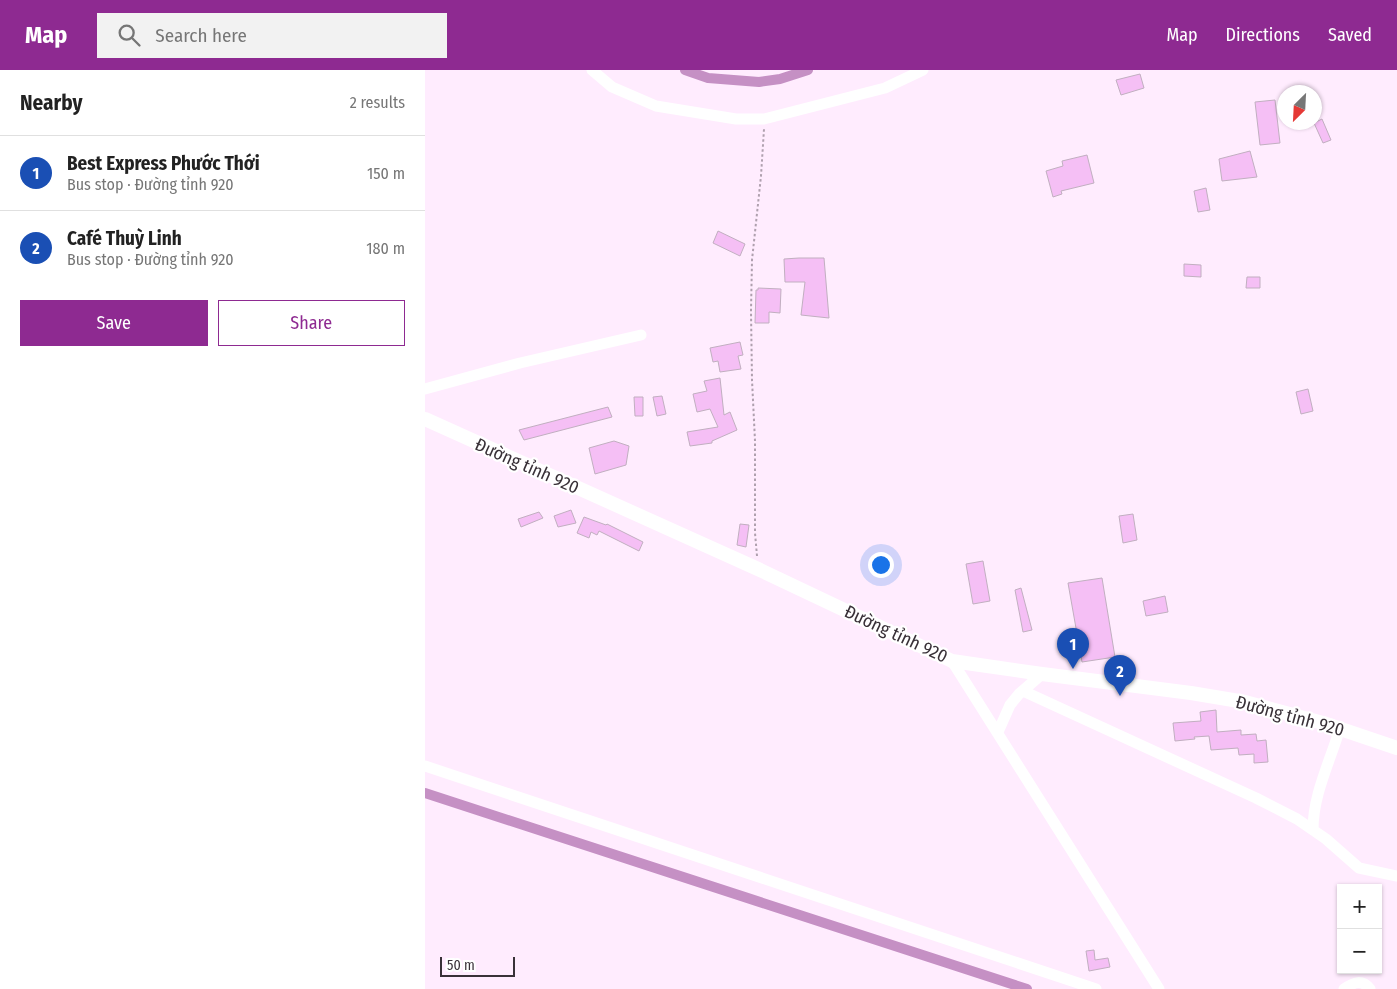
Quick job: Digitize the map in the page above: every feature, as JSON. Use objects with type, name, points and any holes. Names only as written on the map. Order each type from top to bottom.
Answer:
[{"type":"main road","name":"Đường tỉnh 920","points":[[425,420],[758,570],[952,661],[1191,693],[1237,701],[1340,728],[1397,748]]},
{"type":"street","points":[[592,70],[612,87],[656,106],[736,119],[764,119],[885,88],[923,70]]},
{"type":"street","points":[[425,389],[520,363],[641,335]]},
{"type":"street","points":[[952,661],[1159,989]]},
{"type":"street","points":[[998,732],[1010,705],[1042,674]]},
{"type":"street","points":[[1023,691],[1256,798],[1313,830],[1359,868],[1397,876]]},
{"type":"street","points":[[1313,830],[1314,807],[1340,728]]},
{"type":"street","points":[[425,766],[1096,989]]},
{"type":"street","points":[[1292,817],[1304,814],[1314,807]]},
{"type":"street","points":[[1345,989],[1358,982],[1363,982],[1370,989]]},
{"type":"path","points":[[758,570],[755,534],[755,440],[751,311],[752,260],[761,176],[764,119]]},
{"type":"building","points":[[1140,74],[1144,88],[1121,95],[1116,80]]},
{"type":"building","points":[[1275,100],[1280,143],[1260,145],[1255,102]]},
{"type":"building","points":[[1322,119],[1331,140],[1323,143],[1317,130],[1322,130]]},
{"type":"building","points":[[1250,151],[1257,177],[1222,181],[1219,159]]},
{"type":"building","points":[[1087,155],[1094,183],[1061,191],[1062,194],[1053,197],[1046,171],[1063,166],[1062,161]]},
{"type":"building","points":[[1206,188],[1210,210],[1198,212],[1194,191]]},
{"type":"building","points":[[718,231],[745,244],[740,256],[713,243]]},
{"type":"building","points":[[824,258],[829,318],[801,315],[805,282],[785,282],[784,259]]},
{"type":"building","points":[[1184,264],[1201,265],[1201,277],[1184,276]]},
{"type":"building","points":[[1247,277],[1260,277],[1260,288],[1246,288]]},
{"type":"building","points":[[758,288],[781,289],[780,313],[769,312],[769,323],[755,323],[756,290]]},
{"type":"building","points":[[740,342],[743,355],[738,356],[741,369],[720,372],[718,361],[713,362],[710,348]]},
{"type":"building","points":[[720,378],[724,415],[730,412],[737,430],[712,441],[712,443],[690,446],[687,432],[718,427],[710,409],[697,412],[693,394],[707,391],[704,381]]},
{"type":"building","points":[[1308,389],[1313,411],[1301,414],[1296,392]]},
{"type":"building","points":[[662,396],[666,414],[657,416],[653,397]]},
{"type":"building","points":[[634,397],[643,397],[643,416],[635,416]]},
{"type":"building","points":[[608,407],[612,417],[524,440],[519,430]]},
{"type":"building","points":[[614,441],[629,446],[626,465],[595,474],[589,448]]},
{"type":"building","points":[[571,510],[576,523],[558,527],[554,516]]},
{"type":"building","points":[[539,512],[543,518],[521,527],[518,519]]},
{"type":"building","points":[[1133,514],[1137,540],[1123,543],[1119,516]]},
{"type":"building","points":[[584,517],[607,524],[643,542],[639,551],[599,531],[597,535],[591,532],[589,538],[577,533]]},
{"type":"building","points":[[740,524],[749,525],[746,547],[737,545]]},
{"type":"building","points":[[983,561],[990,601],[973,604],[966,564]]},
{"type":"building","points":[[1102,578],[1115,657],[1082,662],[1068,583]]},
{"type":"building","points":[[1021,588],[1032,630],[1023,632],[1015,590]]},
{"type":"building","points":[[1165,596],[1168,612],[1146,616],[1143,601]]},
{"type":"building","points":[[1216,710],[1217,732],[1241,730],[1241,735],[1256,734],[1257,741],[1266,740],[1268,762],[1254,763],[1254,754],[1239,755],[1238,748],[1211,750],[1209,736],[1175,741],[1173,723],[1201,721],[1200,712]]},
{"type":"building","points":[[1094,950],[1095,960],[1108,958],[1110,967],[1089,971],[1086,951]]},
{"type":"waterway","points":[[685,70],[708,78],[759,82],[780,79],[808,70]]},
{"type":"waterway","points":[[425,793],[1027,989]]},
{"type":"place","name":"Best Express Phước Thới","points":[[1073,669]]},
{"type":"place","name":"Café Thuỳ Linh","points":[[1120,696]]}]
